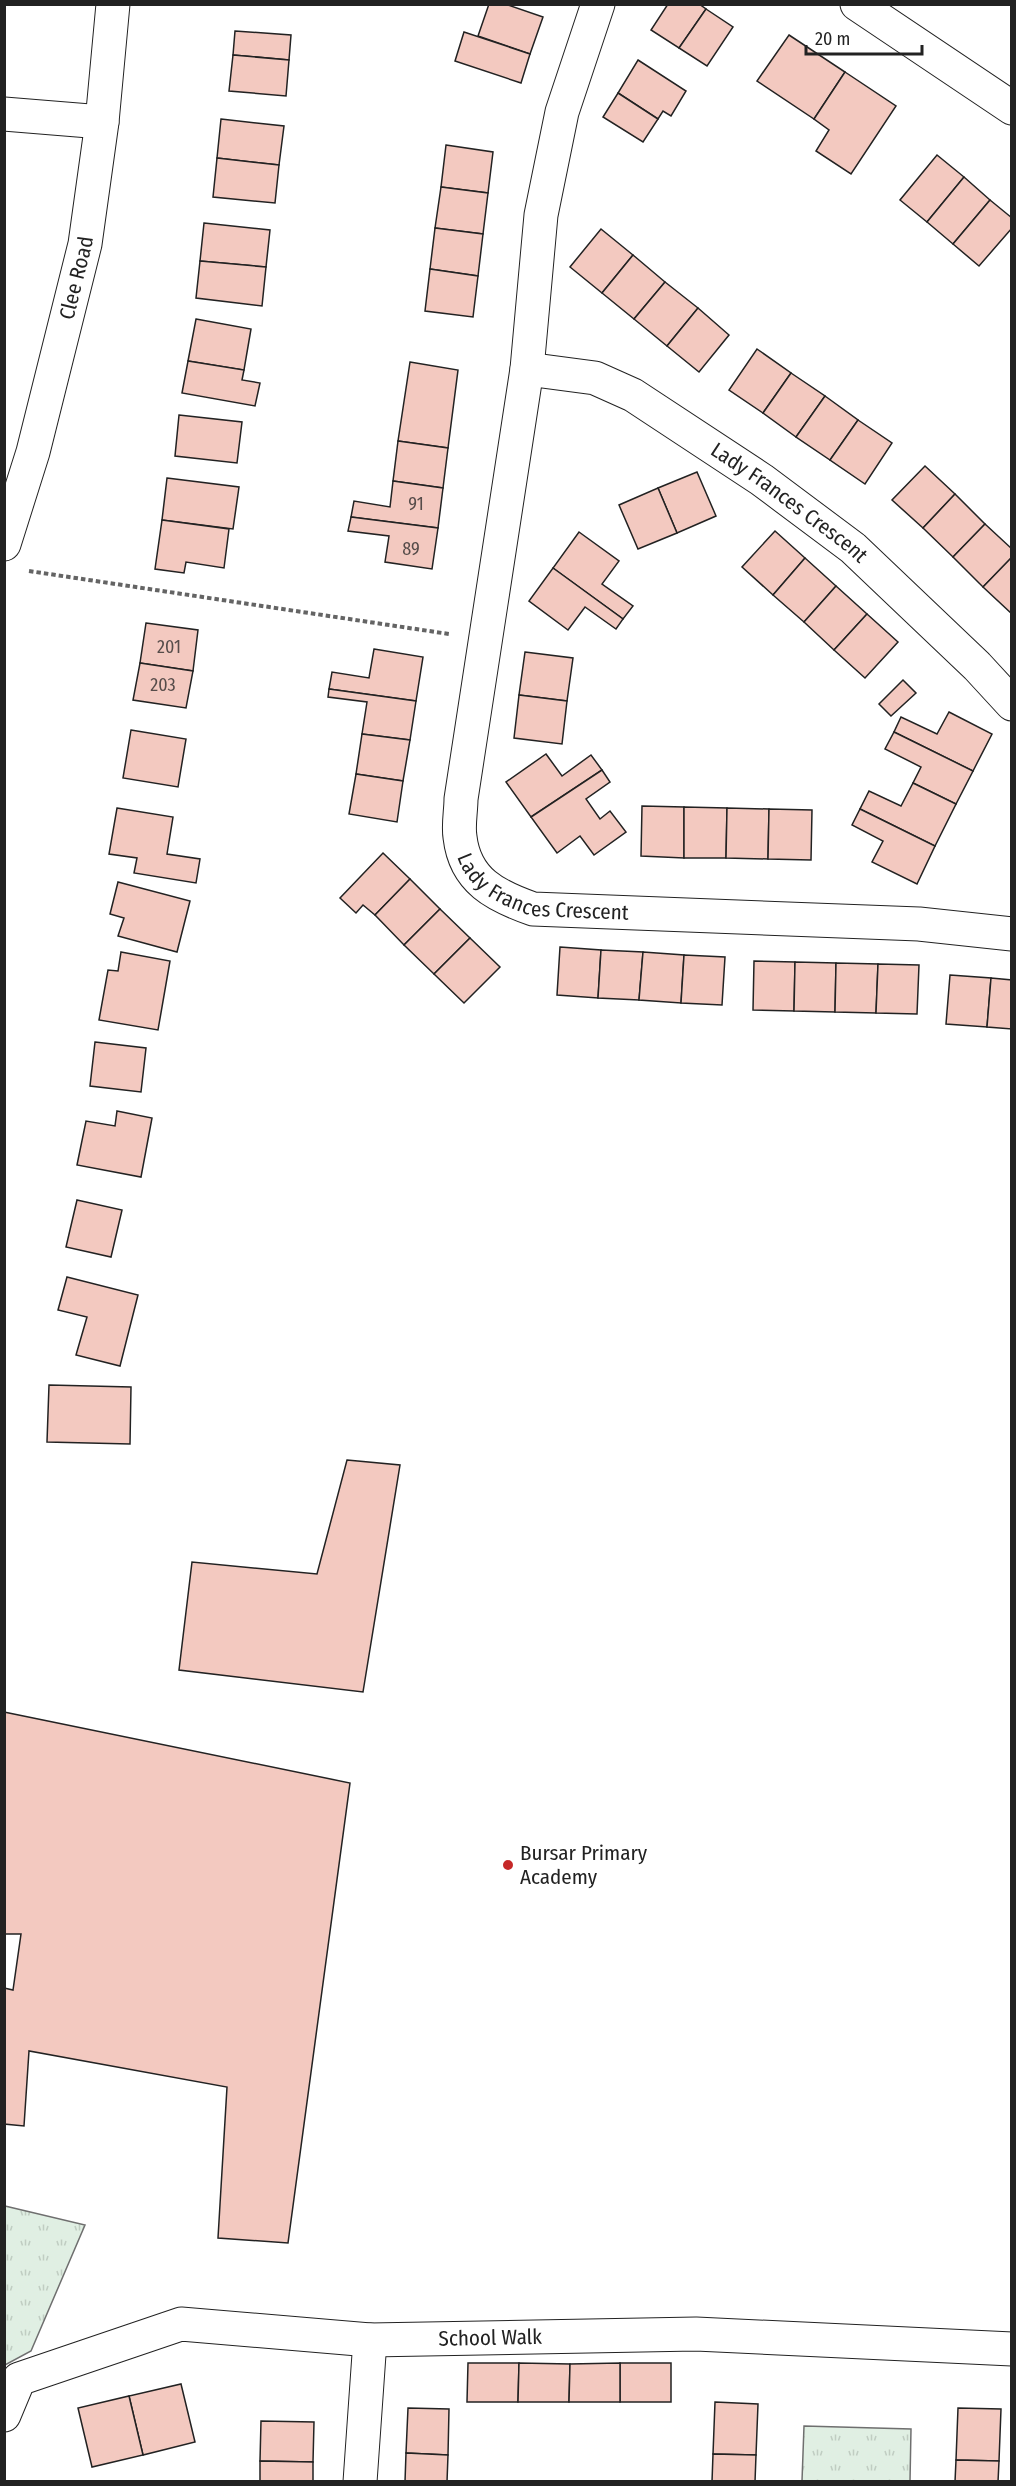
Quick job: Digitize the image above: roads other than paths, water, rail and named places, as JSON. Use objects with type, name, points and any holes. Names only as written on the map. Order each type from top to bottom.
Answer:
[{"type":"street","name":"Clee Road","points":[[4,544],[33,452],[85,244],[102,123],[113,4]]},
{"type":"street","name":"Lady Frances Crescent","points":[[598,4],[562,112],[542,215],[527,369],[461,799],[460,837],[465,856],[476,876],[489,890],[504,899],[533,909],[919,924],[1011,934]]},
{"type":"street","points":[[856,4],[1011,108]]},
{"type":"street","points":[[4,114],[102,123]]},
{"type":"street","name":"Lady Frances Crescent","points":[[527,369],[595,378],[633,395],[762,480],[853,548],[977,666],[1011,704]]},
{"type":"street","name":"School Walk","points":[[4,2415],[19,2379],[181,2324],[370,2340],[696,2334],[1011,2349]]},
{"type":"street","points":[[360,2481],[370,2340]]},
{"type":"place","name":"Bursar Primary Academy","points":[[508,1865]]}]
